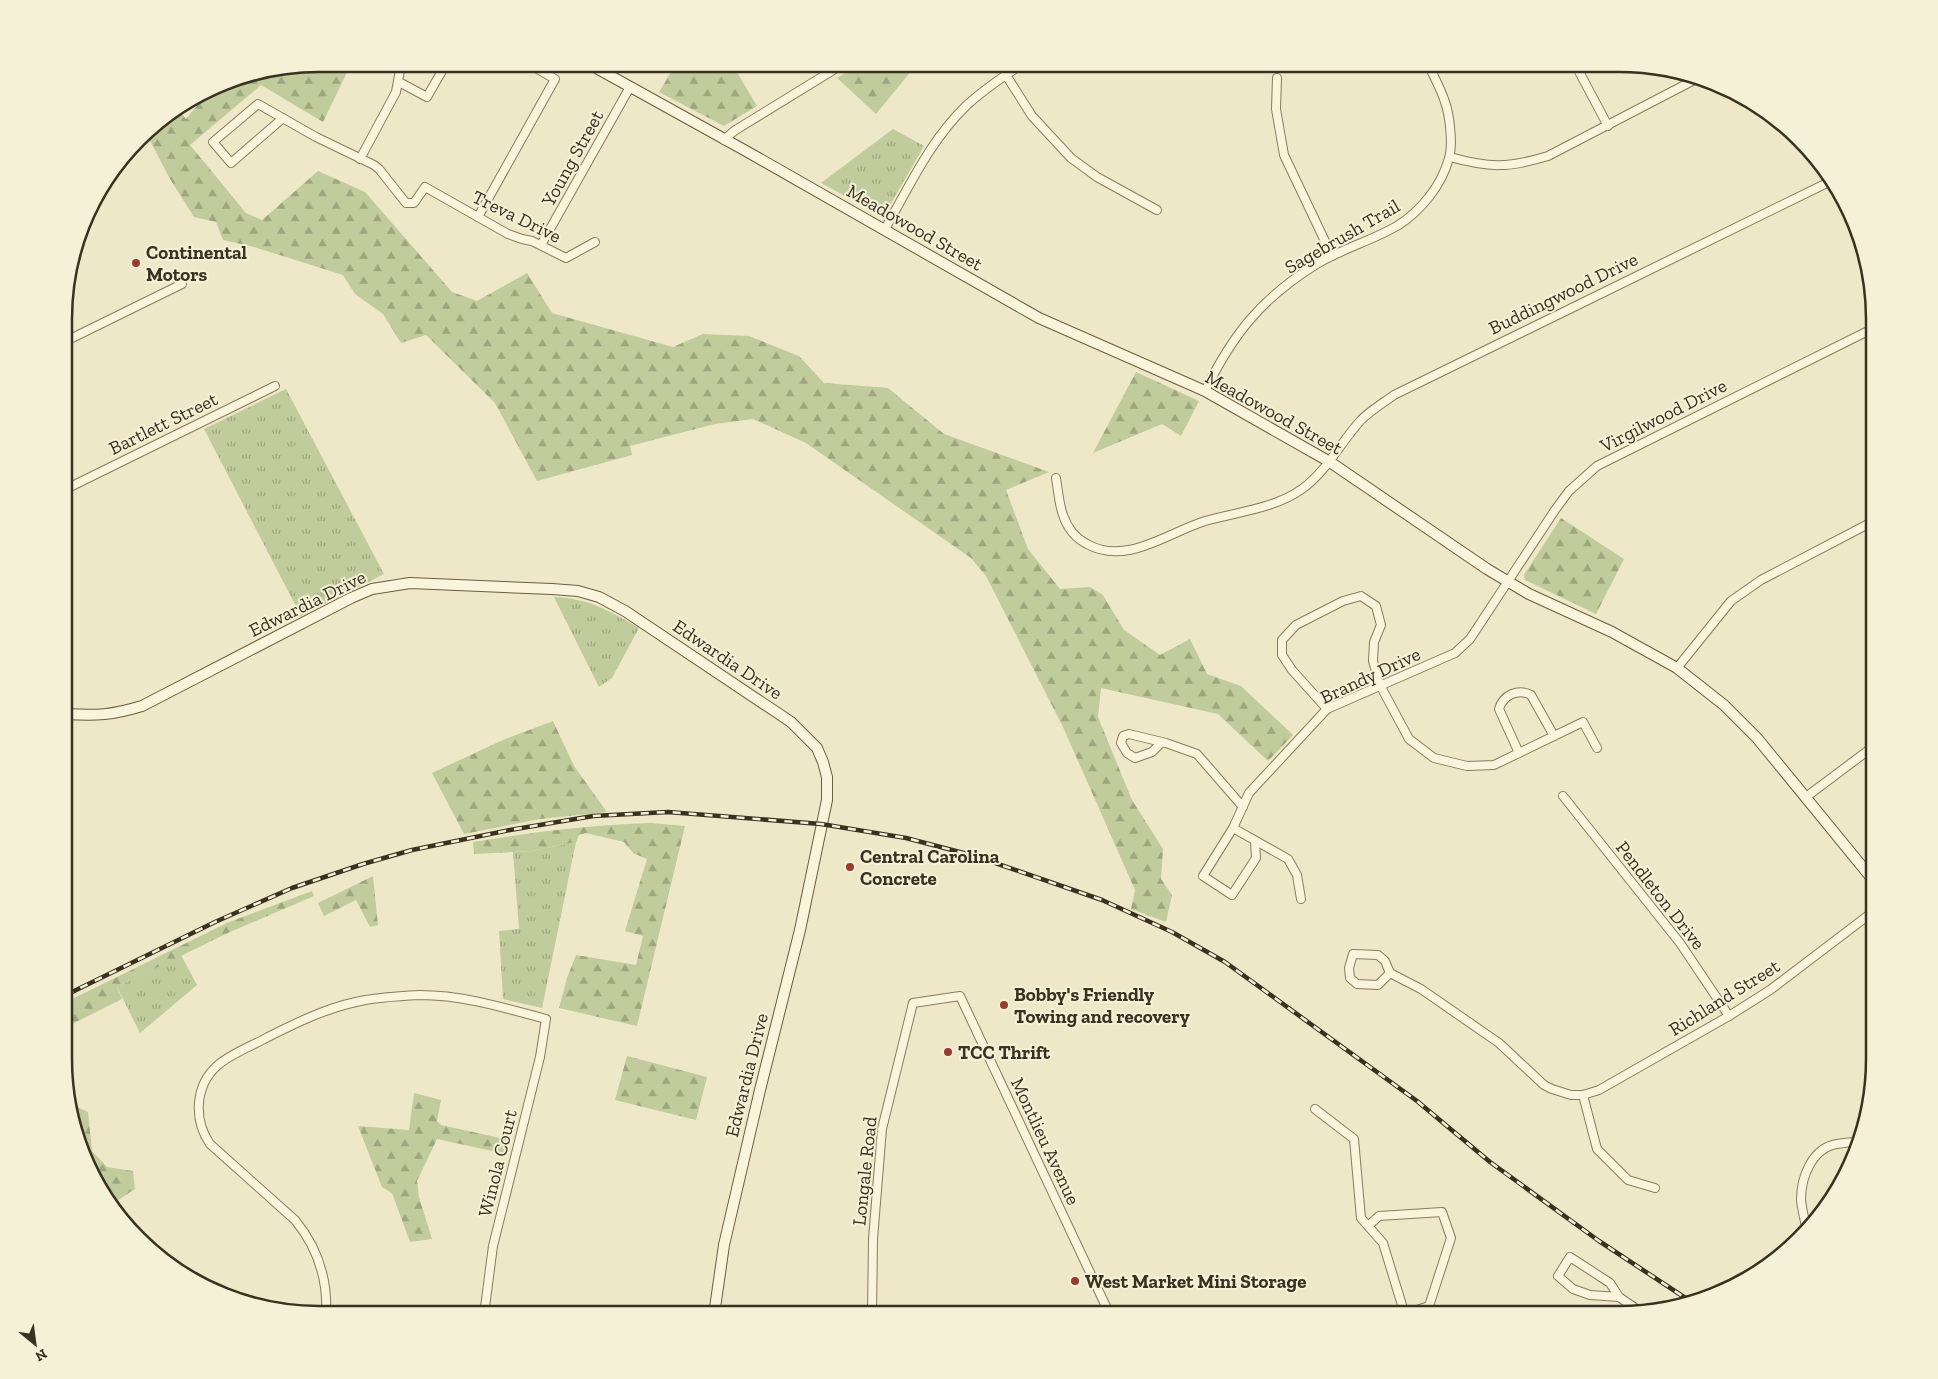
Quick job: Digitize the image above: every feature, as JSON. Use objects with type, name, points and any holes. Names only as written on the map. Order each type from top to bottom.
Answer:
[{"type":"street","points":[[360,159],[396,92],[400,72]]},
{"type":"street","points":[[399,82],[427,97],[441,72]]},
{"type":"street","points":[[478,217],[555,79],[543,72]]},
{"type":"street","name":"Meadowood Street","points":[[603,72],[1039,318],[1206,391],[1330,462],[1508,582],[1551,605],[1636,644],[1677,668],[1724,704],[1757,738],[1866,871]]},
{"type":"street","points":[[724,140],[734,131],[830,72]]},
{"type":"street","points":[[885,230],[940,136],[965,106],[985,89],[1010,72]]},
{"type":"street","name":"Sagebrush Trail","points":[[1206,391],[1220,360],[1235,338],[1252,317],[1294,280],[1332,256],[1396,226],[1415,213],[1433,192],[1450,157],[1450,136],[1446,104],[1432,72]]},
{"type":"street","points":[[1579,72],[1608,126]]},
{"type":"street","points":[[1006,75],[1032,116],[1071,158],[1097,177],[1157,210]]},
{"type":"street","points":[[1277,78],[1276,110],[1284,155],[1332,256]]},
{"type":"street","points":[[1450,157],[1496,166],[1522,164],[1548,156],[1689,83]]},
{"type":"street","name":"Young Street","points":[[541,245],[630,87]]},
{"type":"street","name":"Treva Drive","points":[[283,118],[231,163],[214,142],[258,104],[379,169],[406,203],[414,203],[425,187],[508,234],[541,245],[566,258],[595,242]]},
{"type":"street","name":"Buddingwood Drive","points":[[1056,478],[1062,513],[1074,534],[1081,541],[1096,549],[1111,552],[1126,551],[1202,522],[1287,498],[1312,482],[1330,462],[1362,419],[1394,395],[1825,184]]},
{"type":"street","points":[[72,339],[182,284]]},
{"type":"street","name":"Virgilwood Drive","points":[[1508,582],[1569,491],[1598,466],[1866,332]]},
{"type":"street","name":"Bartlett Street","points":[[72,486],[275,386]]},
{"type":"street","points":[[1677,668],[1731,601],[1761,580],[1866,525]]},
{"type":"street","name":"Brandy Drive","points":[[1255,841],[1256,858],[1232,895],[1203,876],[1233,828],[1249,793],[1328,709],[1455,653],[1470,639],[1508,582]]},
{"type":"street","name":"Edwardia Drive","points":[[72,714],[90,716],[115,714],[142,706],[342,602],[372,589],[410,583],[449,583],[565,590],[599,597],[625,611],[791,722],[817,748],[827,777],[827,800],[800,930],[724,1245],[715,1306]]},
{"type":"street","points":[[1328,709],[1292,670],[1282,655],[1282,640],[1296,625],[1343,601],[1361,596],[1376,606],[1381,625],[1374,642],[1373,661],[1380,685],[1409,739],[1434,758],[1467,766],[1494,765],[1583,722],[1597,748]]},
{"type":"street","points":[[1519,753],[1499,709],[1500,703],[1510,694],[1520,691],[1531,695],[1554,736]]},
{"type":"street","points":[[1162,742],[1152,752],[1135,758],[1127,753],[1121,743],[1123,736],[1129,734],[1162,742],[1197,754],[1243,807]]},
{"type":"street","points":[[1806,797],[1866,752]]},
{"type":"street","name":"Pendleton Drive","points":[[1563,796],[1680,943],[1729,1016]]},
{"type":"street","points":[[1233,828],[1288,858],[1297,875],[1302,899]]},
{"type":"street","name":"Richland Street","points":[[1390,973],[1378,985],[1357,984],[1350,978],[1349,968],[1353,954],[1378,955],[1385,961],[1390,973],[1421,989],[1499,1043],[1544,1085],[1561,1094],[1583,1095],[1599,1090],[1616,1081],[1729,1016],[1770,990],[1866,917]]},
{"type":"street","name":"Winola Court","points":[[326,1306],[322,1270],[307,1235],[295,1220],[214,1148],[203,1132],[199,1119],[198,1102],[205,1082],[211,1072],[227,1059],[304,1019],[340,1006],[377,998],[436,996],[473,1000],[546,1019],[540,1057],[493,1246],[485,1306]]},
{"type":"street","name":"Montlieu Avenue","points":[[913,1003],[960,996],[1106,1306]]},
{"type":"street","name":"Longale Road","points":[[872,1306],[874,1239],[882,1129],[913,1003]]},
{"type":"street","points":[[1583,1095],[1597,1149],[1628,1180],[1655,1188]]},
{"type":"street","points":[[1315,1109],[1354,1139],[1361,1218],[1383,1243],[1402,1306]]},
{"type":"street","points":[[1805,1221],[1801,1202],[1802,1185],[1806,1170],[1814,1158],[1827,1146],[1851,1143]]},
{"type":"street","points":[[1368,1226],[1379,1216],[1442,1212],[1451,1238],[1429,1306]]},
{"type":"street","points":[[1620,1297],[1590,1295],[1573,1289],[1558,1276],[1570,1257],[1610,1283],[1620,1297],[1633,1306]]},
{"type":"green space","points":[[347,72],[323,122],[261,85],[190,145],[246,213],[262,220],[318,171],[365,192],[452,292],[477,301],[527,273],[552,313],[673,347],[703,334],[749,336],[799,356],[824,383],[888,388],[944,434],[1049,472],[1006,490],[1028,549],[1060,589],[1090,587],[1103,595],[1124,630],[1160,655],[1190,639],[1207,674],[1241,686],[1293,735],[1268,761],[1218,714],[1101,688],[1098,717],[1132,800],[1163,849],[1161,879],[1172,895],[1166,922],[1131,909],[1135,890],[1063,727],[986,576],[971,558],[806,443],[753,419],[715,424],[630,446],[632,455],[537,481],[495,403],[426,335],[401,343],[383,314],[355,294],[343,275],[254,247],[223,240],[216,222],[194,217],[170,179],[150,140],[182,114],[186,119],[197,105],[210,98],[255,81],[303,73]]},
{"type":"green space","points":[[671,72],[737,72],[757,106],[724,126],[659,92]]},
{"type":"green space","points":[[847,72],[910,72],[876,114],[837,78]]},
{"type":"green space","points":[[893,129],[924,146],[886,212],[878,214],[821,183]]},
{"type":"green space","points":[[1136,372],[1199,401],[1181,436],[1162,424],[1093,453]]},
{"type":"green space","points":[[286,389],[384,574],[301,616],[204,429]]},
{"type":"green space","points":[[1561,518],[1624,559],[1596,614],[1525,580],[1524,575]]},
{"type":"green space","points":[[554,597],[578,600],[598,606],[639,628],[612,678],[599,687]]},
{"type":"green space","points":[[553,721],[574,766],[607,812],[540,819],[464,834],[432,773],[503,740]]},
{"type":"green space","points":[[651,823],[685,826],[637,1026],[559,1008],[567,978],[576,955],[636,965],[643,936],[625,931],[647,859],[633,853],[624,842],[586,833],[579,835],[576,842],[532,851],[474,854],[473,842],[562,829]]},
{"type":"green space","points":[[576,842],[542,1008],[503,999],[499,931],[519,929],[513,852],[532,851]]},
{"type":"green space","points":[[373,876],[378,925],[370,927],[356,900],[324,916],[318,903]]},
{"type":"green space","points":[[312,891],[314,896],[230,932],[117,987],[122,999],[72,1024],[72,999],[227,923]]},
{"type":"green space","points":[[181,955],[197,985],[140,1033],[117,987]]},
{"type":"green space","points":[[627,1056],[707,1077],[696,1120],[615,1100]]},
{"type":"green space","points":[[414,1093],[441,1100],[437,1121],[441,1125],[509,1140],[506,1154],[437,1139],[417,1181],[419,1197],[432,1239],[410,1242],[392,1193],[382,1187],[358,1126],[409,1130]]},
{"type":"green space","points":[[77,1107],[88,1112],[92,1151],[107,1167],[133,1171],[135,1189],[117,1201],[114,1197],[91,1154]]},
{"type":"railway","points":[[72,992],[215,922],[292,888],[412,850],[510,830],[593,816],[668,812],[821,824],[906,838],[975,856],[1102,900],[1172,932],[1225,962],[1417,1101],[1490,1162],[1599,1241],[1685,1297]]},
{"type":"place","name":"Continental Motors","points":[[136,263]]},
{"type":"place","name":"Central Carolina Concrete","points":[[850,867]]},
{"type":"place","name":"Bobby's Friendly Towing and recovery","points":[[1004,1005]]},
{"type":"place","name":"TCC Thrift","points":[[948,1052]]},
{"type":"place","name":"West Market Mini Storage","points":[[1075,1281]]}]
